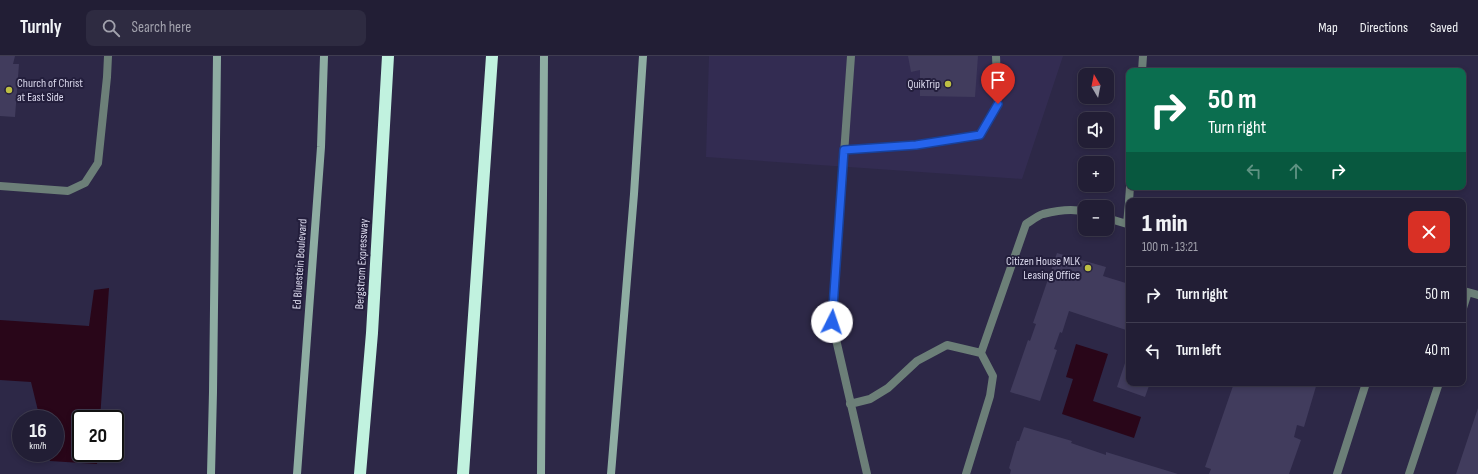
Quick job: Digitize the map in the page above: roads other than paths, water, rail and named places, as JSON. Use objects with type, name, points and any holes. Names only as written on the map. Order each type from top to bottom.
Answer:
[{"type":"highway","name":"Bergstrom Expressway","points":[[360,474],[372,333],[388,56]]},
{"type":"highway","points":[[463,474],[492,56]]},
{"type":"main road","points":[[211,474],[217,56]]},
{"type":"main road","name":"Ed Bluestein Boulevard","points":[[297,474],[320,155],[324,56]]},
{"type":"main road","points":[[541,474],[544,56]]},
{"type":"main road","points":[[611,474],[634,194],[643,56]]},
{"type":"lane","points":[[0,186],[68,191],[85,183],[98,163],[108,56]]},
{"type":"lane","points":[[851,56],[832,322],[867,474]]},
{"type":"lane","points":[[844,150],[916,145],[980,135],[998,104],[996,56]]},
{"type":"lane","points":[[1142,68],[1143,56]]},
{"type":"lane","points":[[966,474],[988,403],[993,376],[982,353],[1026,224],[1041,214],[1060,211],[1078,211]]},
{"type":"lane","points":[[1114,220],[1126,224]]},
{"type":"lane","points":[[1466,292],[1478,295]]},
{"type":"lane","points":[[850,404],[876,396],[888,388],[917,361],[947,345],[982,353]]},
{"type":"lane","points":[[1337,474],[1365,386]]},
{"type":"lane","points":[[1409,474],[1438,386]]},
{"type":"place","name":"QuikTrip","points":[[948,84]]},
{"type":"place","name":"Church of Christ at East Side","points":[[9,90]]},
{"type":"place","name":"Citizen House MLK Leasing Office","points":[[1088,268]]}]
